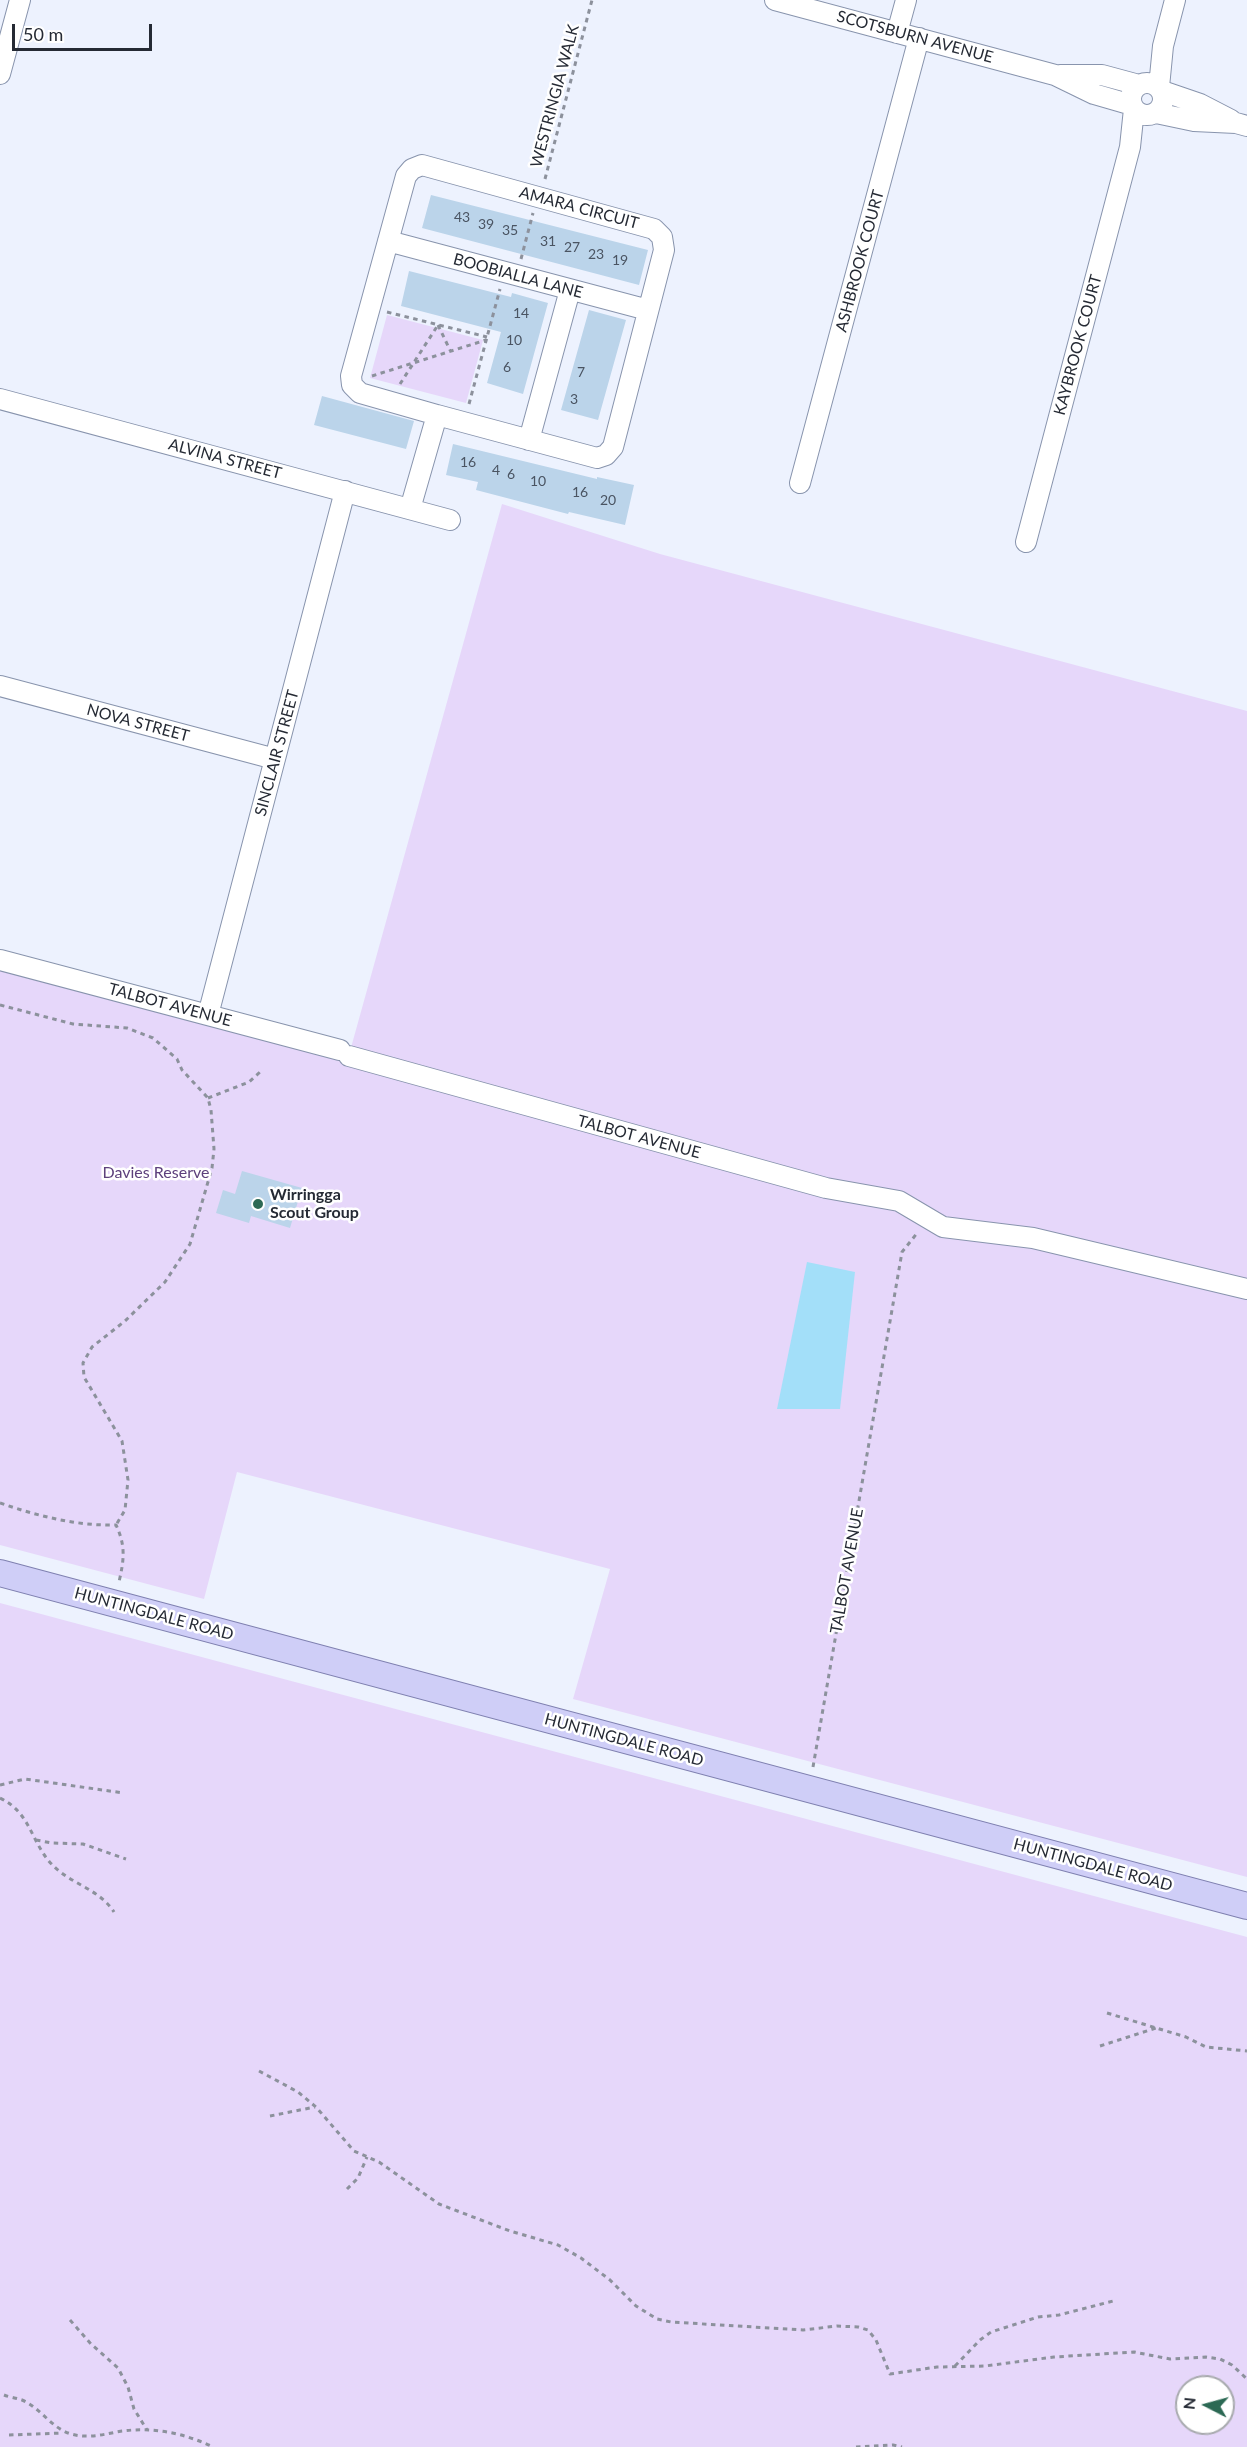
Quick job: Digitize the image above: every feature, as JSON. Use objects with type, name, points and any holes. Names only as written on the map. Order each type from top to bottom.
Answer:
[{"type":"main road","name":"HUNTINGDALE ROAD","points":[[0,1573],[1247,1906]]},
{"type":"street","points":[[0,74],[20,0]]},
{"type":"street","name":"SCOTSBURN AVENUE","points":[[775,0],[1055,75],[1094,94],[1142,111],[1194,121],[1242,124]]},
{"type":"street","points":[[897,33],[906,0]]},
{"type":"street","points":[[1151,87],[1132,93],[1142,111],[1162,106],[1151,87],[1175,0]]},
{"type":"street","name":"ASHBROOK COURT","points":[[800,483],[919,38]]},
{"type":"street","name":"SCOTSBURN AVENUE","points":[[1055,75],[1102,75],[1151,87],[1200,104],[1242,124]]},
{"type":"street","name":"KAYBROOK COURT","points":[[1026,542],[1130,147],[1142,111]]},
{"type":"street","name":"AMARA CIRCUIT","points":[[422,165],[654,229],[662,237],[664,250],[613,447],[606,455],[597,458],[437,416],[360,393],[352,386],[351,376],[388,241],[406,176],[412,169],[422,165]]},
{"type":"street","name":"BOOBIALLA LANE","points":[[388,241],[648,310]]},
{"type":"street","points":[[529,440],[570,290]]},
{"type":"street","name":"ALVINA STREET","points":[[0,399],[450,520]]},
{"type":"street","points":[[411,509],[437,416]]},
{"type":"street","name":"SINCLAIR STREET","points":[[208,1015],[345,491]]},
{"type":"street","name":"NOVA STREET","points":[[0,686],[275,759]]},
{"type":"street","name":"TALBOT AVENUE","points":[[0,960],[208,1015],[826,1188],[899,1201],[943,1227],[1033,1238],[1247,1289]]},
{"type":"path","name":"WESTRINGIA WALK","points":[[468,407],[486,338],[539,197],[592,0]]},
{"type":"path","points":[[370,307],[486,338]]},
{"type":"path","points":[[438,325],[450,351]]},
{"type":"path","points":[[397,388],[438,325]]},
{"type":"path","points":[[367,378],[486,338]]},
{"type":"path","points":[[0,1005],[73,1024],[127,1028],[153,1038],[177,1059],[182,1070],[208,1098],[214,1149],[212,1168],[190,1244],[165,1282],[125,1321],[92,1347],[83,1363],[84,1377],[122,1441],[128,1480],[125,1510],[116,1525]]},
{"type":"path","points":[[208,1098],[249,1082],[260,1072]]},
{"type":"path","name":"TALBOT AVENUE","points":[[810,1790],[902,1252],[928,1218]]},
{"type":"path","points":[[0,1503],[38,1516],[92,1526],[116,1525]]},
{"type":"path","points":[[113,1603],[125,1559],[123,1539],[116,1525]]},
{"type":"path","points":[[0,1785],[25,1779],[124,1793]]},
{"type":"path","points":[[0,1798],[21,1812],[47,1860],[57,1870],[96,1893],[114,1912]]},
{"type":"path","points":[[36,1840],[83,1844],[126,1859]]},
{"type":"path","points":[[1107,2013],[1186,2037],[1206,2047],[1247,2051]]},
{"type":"path","points":[[1100,2046],[1158,2028]]},
{"type":"path","points":[[259,2071],[297,2092],[316,2107],[354,2151],[404,2178],[439,2204],[510,2231],[558,2245],[581,2258],[610,2280],[636,2307],[657,2319],[671,2322],[803,2330],[837,2326],[858,2327],[868,2330],[876,2340],[890,2374],[955,2366],[985,2366],[1054,2357],[1134,2352],[1170,2359],[1206,2357],[1220,2359],[1232,2365],[1247,2379]]},
{"type":"path","points":[[270,2116],[316,2107]]},
{"type":"path","points":[[347,2189],[358,2178],[367,2157]]},
{"type":"path","points":[[955,2366],[991,2332],[1038,2317],[1059,2315],[1113,2301]]},
{"type":"path","points":[[70,2320],[91,2344],[118,2368],[128,2387],[134,2409],[147,2430]]},
{"type":"path","points":[[4,2395],[22,2400],[59,2429],[68,2433]]},
{"type":"path","points":[[9,2435],[68,2433],[91,2437],[147,2430],[168,2431],[198,2439],[213,2447]]},
{"type":"path","points":[[856,2447],[884,2445],[902,2447]]},
{"type":"green space","points":[[387,315],[483,340],[466,403],[370,378]]},
{"type":"green space","name":"Davies Reserve","points":[[502,504],[660,554],[1247,711],[1247,1877],[573,1699],[610,1569],[237,1472],[204,1599],[0,1545],[0,971],[347,1062]]},
{"type":"green space","points":[[0,1603],[1247,1937],[1247,2447],[0,2447]]},
{"type":"water","points":[[807,1262],[855,1272],[840,1409],[777,1409]]},
{"type":"building","points":[[431,195],[648,250],[639,285],[422,228]]},
{"type":"building","points":[[409,271],[511,297],[512,293],[548,303],[523,394],[487,383],[501,332],[401,306]]},
{"type":"building","points":[[589,310],[626,320],[598,420],[561,410]]},
{"type":"building","points":[[322,396],[414,421],[406,449],[314,425]]},
{"type":"building","points":[[453,444],[597,479],[597,477],[634,485],[625,525],[569,512],[568,514],[476,490],[478,482],[446,475]]},
{"type":"building","name":"Wirringga Scout Group","points":[[242,1171],[302,1188],[290,1228],[251,1216],[249,1223],[216,1213],[223,1190],[235,1194]]},
{"type":"place","name":"Wirringga Scout Group","points":[[258,1204]]}]
